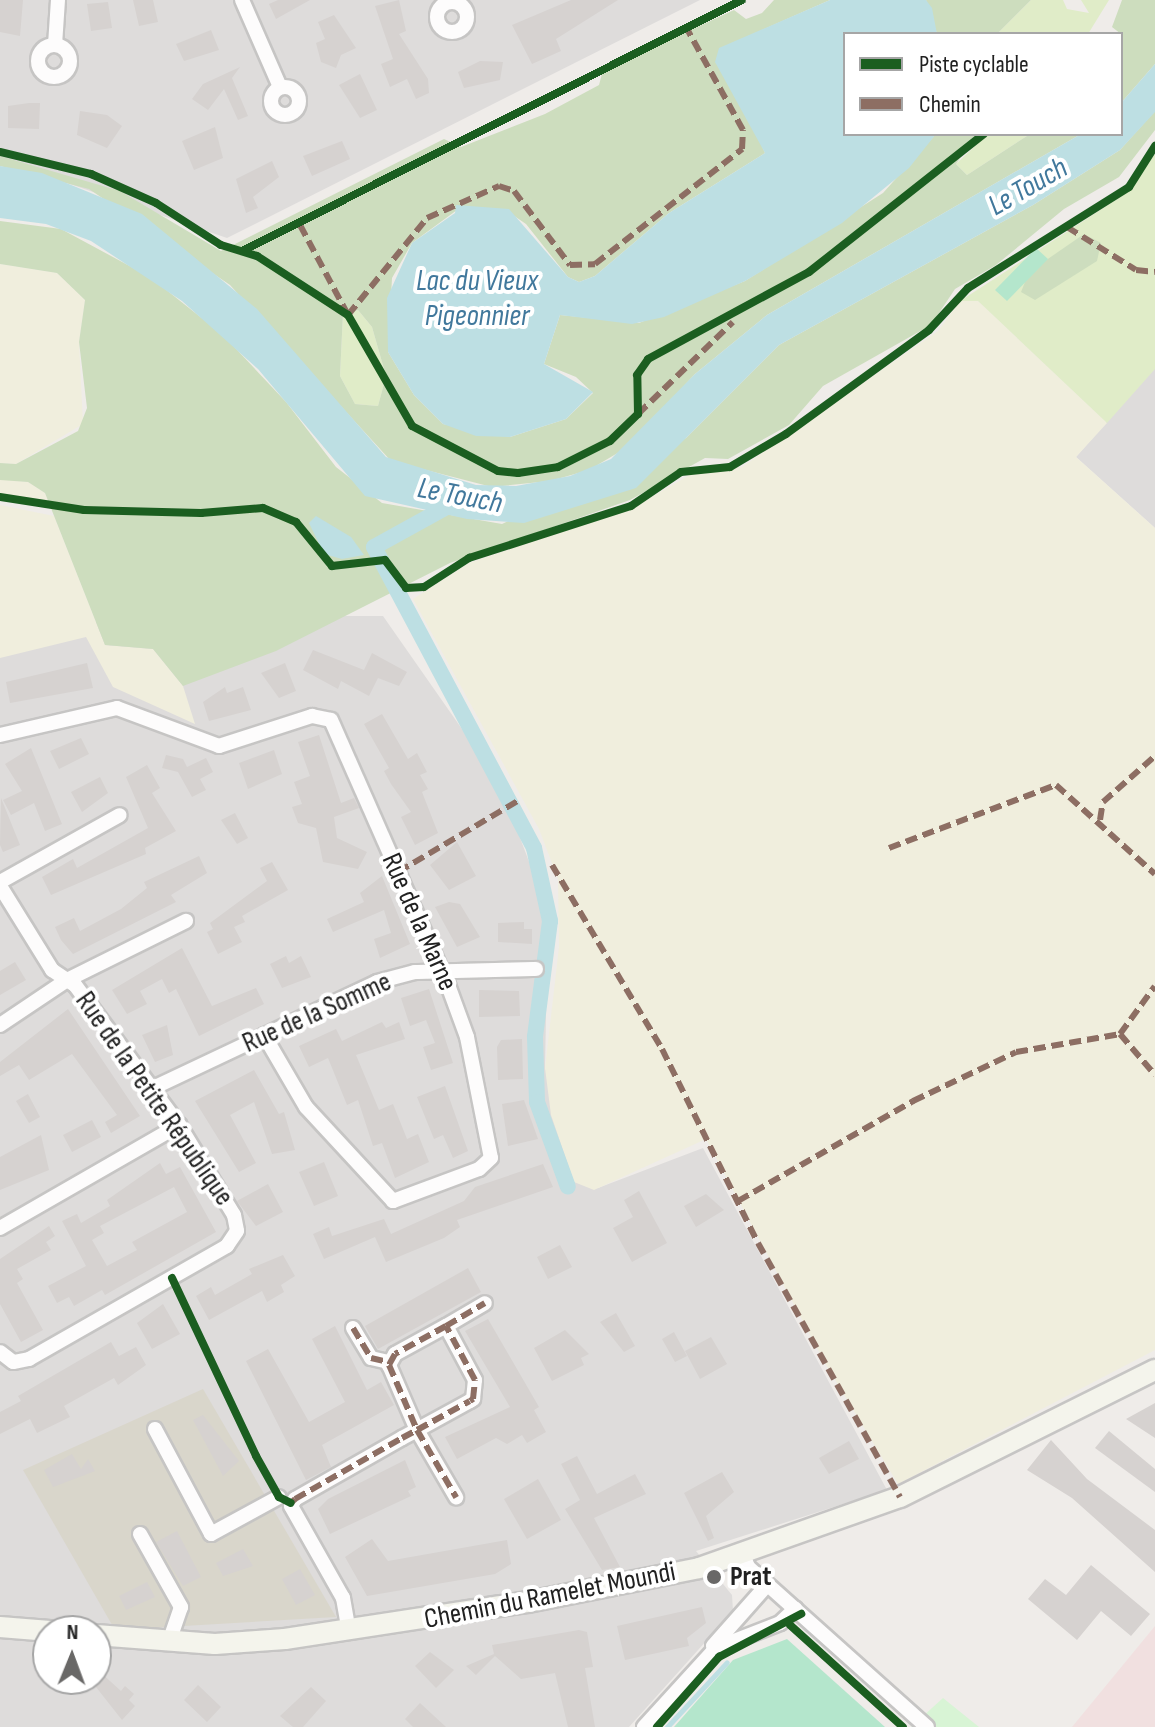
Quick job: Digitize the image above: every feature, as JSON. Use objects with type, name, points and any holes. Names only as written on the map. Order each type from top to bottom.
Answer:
[{"type":"main road","name":"Chemin du Ramelet Moundi","points":[[112,1637],[169,1642],[349,1632],[624,1584],[743,1554],[900,1497],[1155,1370]]},
{"type":"main road","points":[[0,1627],[32,1630]]},
{"type":"street","points":[[55,45],[58,0]]},
{"type":"street","points":[[242,0],[280,87]]},
{"type":"street","name":"Rue de la Marne","points":[[0,735],[117,708],[228,746],[325,717],[335,725],[368,813],[467,1037],[491,1158],[408,1199],[386,1197],[315,1118],[264,1035]]},
{"type":"street","points":[[0,884],[120,815]]},
{"type":"street","name":"Rue de la Petite République","points":[[0,884],[52,970],[82,990],[179,1125],[234,1215],[234,1239],[29,1359],[13,1362],[0,1352]]},
{"type":"street","points":[[67,980],[186,921]]},
{"type":"street","name":"Rue de la Somme","points":[[153,1088],[377,982],[440,970],[536,969]]},
{"type":"street","name":"Rue de la Petite République","points":[[0,1025],[67,980]]},
{"type":"street","points":[[0,1228],[179,1125]]},
{"type":"street","points":[[353,1328],[371,1358],[389,1362],[485,1303]]},
{"type":"street","points":[[155,1429],[211,1534],[285,1500],[417,1430],[476,1393],[474,1376],[446,1326]]},
{"type":"street","points":[[389,1362],[417,1430],[456,1497]]},
{"type":"street","points":[[285,1500],[322,1552],[343,1598],[349,1632]]},
{"type":"street","points":[[140,1534],[181,1607],[169,1642]]},
{"type":"street","points":[[743,1554],[767,1585],[927,1727]]},
{"type":"street","points":[[644,1727],[767,1585]]},
{"type":"street","points":[[706,1657],[780,1623],[795,1609]]},
{"type":"shaded area","points":[[0,0],[700,0],[227,238],[0,160]]},
{"type":"shaded area","points":[[0,264],[57,273],[85,300],[79,342],[83,424],[16,464],[0,463]]},
{"type":"shaded area","points":[[960,301],[978,301],[1107,423],[1076,457],[1155,528],[1155,1350],[898,1484],[825,1363],[706,1139],[594,1190],[574,1182],[551,1115],[545,1068],[559,947],[558,879],[539,829],[413,599],[469,563],[632,508],[697,471],[742,467],[938,331]]},
{"type":"shaded area","points":[[1155,366],[1155,528],[1076,457]]},
{"type":"shaded area","points":[[0,479],[28,482],[45,493],[50,505],[0,494]]},
{"type":"shaded area","points":[[0,505],[54,516],[105,645],[153,649],[183,686],[195,724],[113,687],[86,637],[0,658]]},
{"type":"shaded area","points":[[123,616],[383,616],[499,782],[548,912],[545,1068],[598,1188],[703,1148],[887,1490],[696,1551],[732,1595],[733,1611],[629,1727],[0,1727],[0,642]]},
{"type":"shaded area","points":[[203,1389],[336,1617],[115,1630],[112,1615],[106,1615],[23,1470]]},
{"type":"shaded area","points":[[1155,1626],[1155,1727],[1072,1727]]},
{"type":"green space","points":[[774,0],[830,0],[719,49],[765,153],[669,213],[595,276],[579,282],[568,277],[526,224],[504,209],[457,210],[412,243],[392,278],[388,352],[414,395],[443,424],[510,437],[566,419],[593,393],[576,377],[544,364],[560,315],[639,323],[745,281],[883,193],[934,136],[976,136],[956,164],[967,175],[1027,136],[1078,136],[767,315],[695,374],[626,448],[589,470],[550,481],[492,487],[391,461],[230,285],[89,189],[0,166],[0,156],[120,191],[221,251],[444,139],[461,147],[545,114],[599,85],[603,70],[734,10],[746,19],[762,13]],"holes":[[[358,310],[372,327],[386,376],[378,406],[355,404],[340,376],[343,313]]]},
{"type":"green space","points":[[926,0],[1031,0],[999,32],[936,32]]},
{"type":"green space","points":[[1031,0],[1063,0],[1067,9],[1089,13],[1081,0],[1109,0],[1089,32],[999,32]]},
{"type":"green space","points":[[1122,0],[1155,0],[1155,64],[1123,101],[1123,32],[1112,27]]},
{"type":"green space","points":[[1155,111],[1155,130],[1119,177],[1064,209],[996,265],[955,289],[931,325],[823,386],[789,425],[728,459],[705,458],[630,500],[450,563],[276,651],[183,686],[153,649],[105,645],[45,493],[28,482],[0,480],[0,463],[16,464],[78,431],[87,408],[79,342],[85,300],[57,273],[0,264],[0,221],[61,229],[150,277],[223,335],[286,402],[336,467],[382,503],[502,524],[686,438],[779,345],[1033,205],[1120,150]]},
{"type":"green space","points":[[986,136],[1027,136],[967,175],[956,164]]},
{"type":"green space","points":[[1155,154],[1155,369],[1107,423],[978,301],[960,301],[1122,196]]},
{"type":"green space","points":[[1084,234],[1101,243],[1097,261],[1035,300],[1021,292],[1029,272]]},
{"type":"green space","points":[[1036,248],[1048,259],[1007,301],[995,290]]},
{"type":"green space","points":[[358,310],[372,327],[386,376],[378,406],[355,404],[340,376],[343,313]]},
{"type":"green space","points":[[787,1639],[885,1727],[674,1727],[733,1660]]},
{"type":"green space","points":[[943,1698],[979,1727],[911,1727]]},
{"type":"water","name":"Lac du Vieux Pigeonnier","points":[[830,0],[926,0],[932,8],[937,32],[843,32],[843,136],[934,136],[909,168],[842,223],[745,281],[664,317],[632,324],[560,315],[544,364],[593,392],[566,419],[510,437],[476,436],[443,424],[414,395],[388,352],[387,298],[412,243],[455,213],[456,205],[509,209],[568,277],[579,282],[595,276],[669,213],[765,153],[715,62],[719,48]]},
{"type":"water","name":"Le Touch","points":[[1155,64],[1155,112],[1120,150],[1033,205],[779,345],[636,488],[524,523],[467,519],[365,496],[258,369],[182,301],[91,241],[46,224],[0,218],[0,166],[42,173],[142,214],[257,309],[386,457],[476,485],[516,486],[570,476],[611,459],[695,374],[767,315],[1078,136],[1123,136],[1123,101]]},
{"type":"water","points":[[316,516],[351,537],[364,555],[342,559],[324,554],[309,523]]},
{"type":"building","points":[[0,0],[23,0],[20,36],[0,32]]},
{"type":"building","points":[[133,0],[153,0],[158,22],[139,26]]},
{"type":"building","points":[[278,0],[310,0],[276,19],[269,4]]},
{"type":"building","points":[[399,0],[406,31],[399,34],[428,79],[429,93],[416,99],[407,79],[390,87],[381,64],[393,59],[375,6]]},
{"type":"building","points":[[571,0],[618,0],[556,39],[561,51],[532,64],[512,25]]},
{"type":"building","points":[[108,2],[112,28],[91,31],[87,4]]},
{"type":"building","points":[[334,15],[356,48],[341,55],[336,68],[321,62],[316,43],[325,39],[318,22]]},
{"type":"building","points":[[211,30],[219,50],[184,61],[176,44]]},
{"type":"building","points":[[480,61],[503,62],[500,80],[464,88],[458,72]]},
{"type":"building","points":[[240,67],[232,78],[248,116],[238,120],[224,89],[208,110],[192,99],[203,84]]},
{"type":"building","points":[[360,74],[377,110],[360,118],[339,85]]},
{"type":"building","points":[[40,103],[39,129],[8,128],[8,106]]},
{"type":"building","points":[[80,111],[107,115],[122,126],[107,148],[77,135]]},
{"type":"building","points":[[215,127],[223,158],[194,170],[182,141]]},
{"type":"building","points":[[342,141],[350,159],[312,176],[303,156]]},
{"type":"building","points":[[272,161],[279,177],[253,197],[258,208],[246,213],[236,179]]},
{"type":"building","points":[[313,650],[364,670],[372,653],[407,672],[399,686],[378,678],[369,696],[341,681],[338,689],[303,670]]},
{"type":"building","points":[[87,663],[93,688],[10,703],[6,682]]},
{"type":"building","points":[[285,663],[296,691],[279,698],[261,673]]},
{"type":"building","points":[[225,687],[227,693],[243,687],[251,710],[209,721],[203,702]]},
{"type":"building","points":[[382,714],[408,759],[417,753],[427,772],[420,775],[428,789],[422,792],[438,833],[415,845],[401,817],[411,812],[384,771],[389,768],[364,724]]},
{"type":"building","points":[[319,735],[341,803],[354,798],[359,808],[334,817],[337,838],[367,852],[358,869],[323,862],[316,828],[298,823],[292,807],[302,804],[294,782],[310,776],[298,742]]},
{"type":"building","points":[[81,738],[89,754],[59,769],[50,751]]},
{"type":"building","points":[[31,748],[62,824],[45,831],[34,803],[11,815],[3,800],[22,791],[5,764]]},
{"type":"building","points":[[274,750],[282,774],[248,789],[239,763]]},
{"type":"building","points":[[166,755],[183,759],[187,767],[206,758],[213,772],[200,779],[206,790],[192,797],[178,772],[162,768]]},
{"type":"building","points":[[147,765],[160,788],[152,793],[176,831],[145,848],[146,854],[51,895],[42,877],[73,859],[77,868],[148,828],[126,777]]},
{"type":"building","points":[[100,777],[108,793],[82,812],[71,792]]},
{"type":"building","points":[[1,798],[20,845],[3,852],[0,845]]},
{"type":"building","points":[[235,813],[248,838],[237,844],[221,820]]},
{"type":"building","points":[[457,842],[476,876],[449,890],[430,865]]},
{"type":"building","points":[[199,856],[207,873],[171,895],[176,902],[73,954],[61,940],[55,927],[74,918],[80,931],[121,909],[147,888],[144,882]]},
{"type":"building","points":[[272,862],[288,890],[242,916],[245,922],[234,927],[242,942],[218,954],[207,932],[213,929],[210,923],[267,881],[260,868]]},
{"type":"building","points":[[382,876],[410,944],[380,958],[374,939],[391,933],[384,910],[333,932],[327,919],[364,902],[360,893]]},
{"type":"building","points":[[449,902],[460,904],[480,937],[457,947],[435,907]]},
{"type":"building","points":[[524,922],[524,929],[532,929],[532,944],[498,942],[498,923]]},
{"type":"building","points":[[182,948],[212,1006],[256,988],[264,1004],[199,1036],[176,989],[169,993],[162,979],[140,991],[147,1004],[127,1014],[112,990]]},
{"type":"building","points":[[286,956],[289,963],[301,956],[311,977],[282,988],[270,964]]},
{"type":"building","points":[[15,962],[26,980],[0,995],[0,971]]},
{"type":"building","points":[[429,989],[453,1063],[431,1070],[423,1047],[435,1043],[426,1020],[410,1026],[401,998]]},
{"type":"building","points":[[479,990],[519,991],[520,1016],[479,1017]]},
{"type":"building","points":[[68,1009],[140,1116],[111,1133],[105,1122],[117,1115],[72,1054],[29,1080],[19,1065],[0,1076],[0,1062]]},
{"type":"building","points":[[382,1022],[386,1028],[399,1022],[405,1039],[356,1055],[379,1110],[393,1104],[407,1139],[418,1134],[429,1162],[395,1178],[382,1143],[373,1146],[358,1100],[347,1105],[328,1058],[309,1067],[299,1046],[336,1029],[342,1041]]},
{"type":"building","points":[[167,1025],[173,1055],[155,1062],[142,1035]]},
{"type":"building","points":[[522,1039],[523,1079],[498,1080],[497,1047],[501,1040]]},
{"type":"building","points":[[254,1070],[279,1114],[284,1112],[295,1150],[272,1154],[254,1102],[230,1115],[256,1163],[239,1172],[195,1101]]},
{"type":"building","points":[[445,1086],[468,1151],[453,1158],[443,1135],[434,1139],[417,1097]]},
{"type":"building","points":[[28,1094],[40,1117],[29,1123],[16,1101]]},
{"type":"building","points":[[524,1100],[538,1139],[508,1146],[502,1104]]},
{"type":"building","points":[[92,1120],[101,1137],[72,1152],[63,1135]]},
{"type":"building","points":[[41,1135],[49,1170],[0,1190],[0,1157]]},
{"type":"building","points":[[324,1162],[338,1196],[314,1206],[299,1172]]},
{"type":"building","points":[[160,1163],[166,1174],[180,1167],[216,1232],[105,1295],[102,1290],[74,1306],[69,1297],[57,1303],[48,1286],[86,1266],[62,1221],[77,1214],[81,1223],[110,1206],[107,1200]],"holes":[[[174,1187],[187,1212],[132,1242],[137,1250],[107,1266],[92,1240],[104,1233],[100,1226]]]},
{"type":"building","points":[[543,1164],[553,1187],[457,1220],[460,1227],[444,1238],[386,1262],[375,1237],[324,1259],[313,1234],[329,1227],[332,1236],[384,1219],[391,1234],[464,1201],[475,1187]]},
{"type":"building","points":[[268,1184],[283,1212],[256,1226],[237,1201]]},
{"type":"building","points":[[639,1191],[667,1243],[632,1262],[613,1228],[633,1217],[624,1200]]},
{"type":"building","points":[[706,1194],[724,1210],[696,1227],[684,1206]]},
{"type":"building","points":[[49,1226],[55,1236],[46,1242],[51,1250],[17,1269],[23,1279],[17,1283],[43,1330],[21,1342],[0,1304],[0,1259]]},
{"type":"building","points":[[560,1245],[572,1267],[548,1279],[537,1257]]},
{"type":"building","points":[[283,1255],[295,1276],[281,1285],[284,1292],[267,1302],[262,1291],[209,1320],[196,1296],[211,1287],[215,1295],[252,1274],[249,1269]]},
{"type":"building","points":[[468,1268],[481,1292],[378,1349],[365,1326]]},
{"type":"building","points":[[163,1304],[180,1334],[152,1349],[137,1323]]},
{"type":"building","points":[[616,1313],[635,1346],[624,1352],[600,1322]]},
{"type":"building","points":[[488,1319],[539,1407],[534,1410],[546,1432],[527,1443],[522,1435],[507,1444],[496,1438],[457,1459],[445,1437],[510,1407],[465,1331]]},
{"type":"building","points":[[335,1326],[367,1390],[381,1382],[394,1405],[322,1445],[331,1467],[306,1480],[246,1361],[268,1349],[309,1422],[345,1402],[312,1339]]},
{"type":"building","points":[[565,1330],[589,1354],[581,1358],[584,1365],[552,1381],[534,1348]]},
{"type":"building","points":[[674,1332],[687,1356],[675,1362],[662,1339]]},
{"type":"building","points":[[711,1337],[727,1364],[700,1379],[685,1351]]},
{"type":"building","points":[[111,1342],[119,1356],[136,1347],[146,1365],[118,1385],[114,1378],[64,1406],[70,1417],[37,1433],[30,1419],[0,1434],[0,1412],[21,1401],[18,1396]]},
{"type":"building","points":[[1155,1403],[1155,1438],[1126,1419]]},
{"type":"building","points":[[203,1415],[239,1461],[223,1476],[193,1420]]},
{"type":"building","points":[[1109,1431],[1155,1469],[1155,1492],[1095,1448]]},
{"type":"building","points":[[1051,1440],[1087,1479],[1155,1530],[1155,1572],[1072,1498],[1027,1470]]},
{"type":"building","points":[[849,1441],[859,1459],[829,1474],[819,1458]]},
{"type":"building","points":[[72,1454],[81,1469],[88,1459],[95,1471],[53,1487],[44,1470]]},
{"type":"building","points":[[577,1456],[597,1494],[635,1474],[646,1494],[594,1518],[620,1567],[602,1570],[565,1509],[580,1500],[561,1464]]},
{"type":"building","points":[[405,1460],[416,1487],[408,1491],[411,1496],[330,1534],[318,1509],[328,1499]]},
{"type":"building","points":[[722,1472],[734,1492],[706,1516],[714,1538],[708,1541],[684,1493]]},
{"type":"building","points":[[538,1479],[561,1520],[527,1539],[504,1499]]},
{"type":"building","points":[[177,1531],[201,1577],[183,1586],[156,1542]]},
{"type":"building","points":[[372,1539],[388,1561],[507,1540],[511,1564],[495,1574],[367,1596],[345,1557]]},
{"type":"building","points":[[243,1549],[253,1566],[223,1576],[216,1563]]},
{"type":"building","points":[[1091,1565],[1150,1614],[1131,1636],[1101,1611],[1077,1640],[1028,1599],[1045,1579],[1066,1595]]},
{"type":"building","points":[[300,1569],[315,1595],[296,1605],[282,1579]]},
{"type":"building","points":[[147,1582],[155,1597],[126,1610],[119,1596]]},
{"type":"building","points":[[702,1607],[706,1623],[687,1638],[689,1646],[625,1660],[617,1626]]},
{"type":"building","points":[[579,1630],[587,1632],[593,1667],[585,1668],[595,1727],[568,1727],[555,1673],[521,1679],[495,1656],[476,1675],[466,1666],[494,1654],[492,1645]]},
{"type":"building","points":[[430,1652],[454,1670],[436,1688],[415,1666]]},
{"type":"building","points":[[112,1683],[121,1691],[125,1686],[134,1694],[129,1700],[135,1706],[122,1720],[102,1695],[112,1695]]},
{"type":"building","points":[[198,1685],[221,1707],[207,1722],[184,1700]]},
{"type":"building","points":[[311,1687],[326,1701],[303,1727],[293,1727],[280,1716]]},
{"type":"building","points":[[420,1703],[446,1727],[413,1727],[405,1719]]},
{"type":"waterway","name":"Le Touch","points":[[452,504],[374,547],[534,848],[550,921],[535,1037],[537,1102],[568,1187]]},
{"type":"waterway","points":[[667,1727],[727,1662]]},
{"type":"marked path","points":[[300,225],[348,315],[427,218],[499,186],[514,191],[570,265],[595,264],[742,149],[743,130],[686,27]]},
{"type":"marked path","points":[[1067,227],[1136,270],[1155,272]]},
{"type":"marked path","points":[[638,414],[733,322]]},
{"type":"marked path","points":[[1100,820],[1103,802],[1155,756]]},
{"type":"marked path","points":[[889,848],[1056,785],[1155,874]]},
{"type":"marked path","points":[[398,872],[521,799]]},
{"type":"marked path","points":[[552,865],[662,1049],[758,1243],[900,1497]]},
{"type":"marked path","points":[[1120,1034],[1155,986]]},
{"type":"marked path","points":[[738,1201],[913,1101],[1016,1052],[1120,1034],[1155,1075]]},
{"type":"marked path","points":[[446,1326],[485,1303]]},
{"type":"marked path","points":[[291,1503],[295,1499],[402,1438],[417,1430],[470,1401],[473,1399],[475,1380],[446,1326],[395,1354],[389,1365],[417,1430],[456,1497]]},
{"type":"marked path","points":[[353,1328],[371,1358],[389,1362]]},
{"type":"cycle path","points":[[244,250],[742,0]]},
{"type":"cycle path","points":[[0,152],[91,174],[156,203],[221,245],[257,256],[348,315],[412,426],[498,471],[518,473],[558,467],[610,441],[638,414],[637,375],[648,359],[809,272],[981,136]]},
{"type":"cycle path","points":[[0,497],[84,510],[201,513],[263,508],[296,522],[332,566],[385,560],[406,588],[424,587],[469,558],[631,506],[681,472],[730,467],[786,434],[929,330],[968,288],[1129,187],[1155,146]]},
{"type":"cycle path","points":[[172,1278],[256,1456],[279,1497],[291,1503]]},
{"type":"cycle path","points":[[657,1727],[719,1657],[801,1614]]},
{"type":"cycle path","points":[[790,1625],[903,1727]]},
{"type":"place","name":"Prat","points":[[714,1577]]}]
